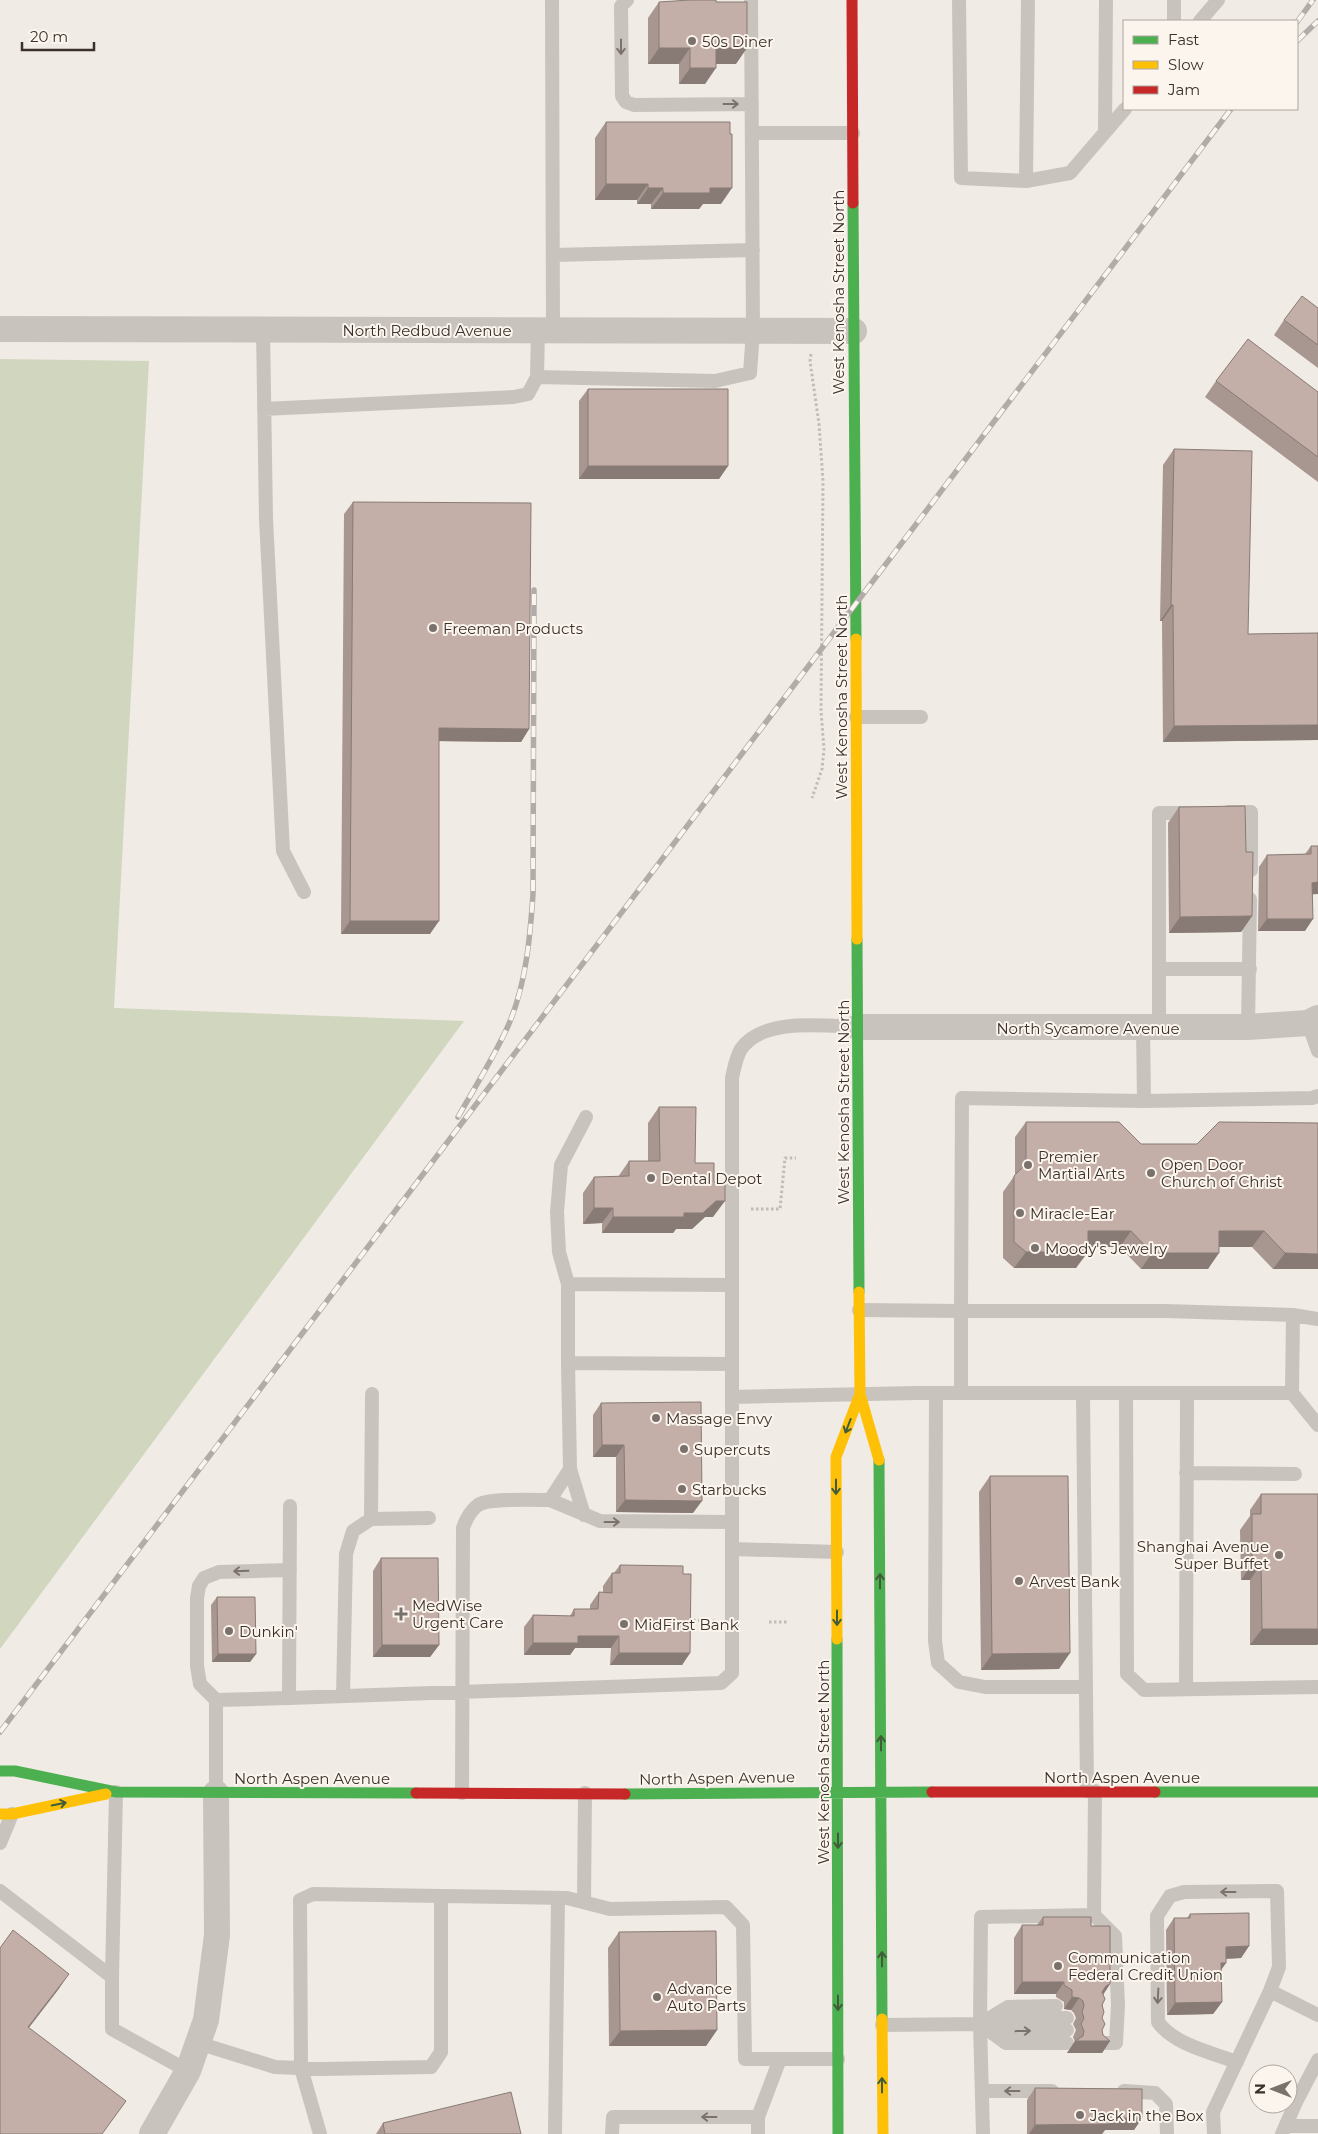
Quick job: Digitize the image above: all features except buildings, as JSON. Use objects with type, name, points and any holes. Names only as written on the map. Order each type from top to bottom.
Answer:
[{"type":"main road","name":"West Kenosha Street North","points":[[852,0],[860,1394],[879,1457],[882,2134]]},
{"type":"main road","name":"West Kenosha Street North","points":[[838,2134],[836,1457],[860,1394]]},
{"type":"main road","name":"North Aspen Avenue","points":[[0,1771],[15,1771],[116,1792],[1318,1792]]},
{"type":"main road","name":"North Aspen Avenue","points":[[6,1814],[116,1792]]},
{"type":"street","name":"North Redbud Avenue","points":[[0,328],[854,331]]},
{"type":"street","name":"North Sycamore Avenue","points":[[858,1026],[1248,1028],[1313,1021]]},
{"type":"street","points":[[152,2134],[188,2071],[206,2020],[217,1935],[216,1793]]},
{"type":"lane","points":[[264,409],[514,397],[528,394],[537,377],[545,330],[553,256],[552,0]]},
{"type":"lane","points":[[626,0],[621,6],[622,96],[626,102],[634,105],[752,104]]},
{"type":"lane","points":[[537,377],[715,381],[750,373],[753,331],[751,0]]},
{"type":"lane","points":[[959,0],[961,178],[1026,180],[1070,173],[1124,110]]},
{"type":"lane","points":[[1026,180],[1028,0]]},
{"type":"lane","points":[[1105,132],[1106,0]]},
{"type":"lane","points":[[1174,0],[1174,20]]},
{"type":"lane","points":[[1201,20],[1218,0]]},
{"type":"lane","points":[[752,133],[853,133]]},
{"type":"lane","points":[[553,256],[752,250]]},
{"type":"lane","points":[[263,329],[266,519],[283,850],[304,892]]},
{"type":"lane","points":[[856,717],[921,717]]},
{"type":"lane","points":[[1144,1101],[1159,969],[1159,813],[1251,812],[1248,1028]]},
{"type":"lane","points":[[1159,969],[1250,969]]},
{"type":"lane","points":[[1313,1021],[1318,1050]]},
{"type":"lane","points":[[216,1700],[721,1683],[732,1673],[732,1078],[741,1049],[756,1034],[780,1027],[858,1026]]},
{"type":"lane","points":[[961,1393],[962,1098],[1144,1101],[1312,1098],[1318,1096]]},
{"type":"lane","points":[[584,1515],[570,1469],[568,1284],[559,1252],[557,1212],[561,1165],[586,1118]]},
{"type":"lane","points":[[568,1284],[732,1285]]},
{"type":"lane","points":[[859,1310],[1166,1311],[1293,1315],[1318,1319]]},
{"type":"lane","points":[[1293,1315],[1292,1392],[1318,1425]]},
{"type":"lane","points":[[568,1364],[732,1364]]},
{"type":"lane","points":[[732,1397],[936,1393],[1292,1392]]},
{"type":"lane","points":[[936,1393],[935,1641],[938,1663],[959,1682],[985,1687],[1084,1687]]},
{"type":"lane","points":[[1083,1393],[1084,1687],[1091,1791],[1094,1915],[1115,1936],[1117,2017],[1116,2042],[1102,2024],[1117,2017]]},
{"type":"lane","points":[[1126,1393],[1127,1674],[1144,1690],[1318,1687]]},
{"type":"lane","points":[[1186,1689],[1187,1393]]},
{"type":"lane","points":[[371,1518],[372,1394]]},
{"type":"lane","points":[[550,1500],[570,1469]]},
{"type":"lane","points":[[1186,1473],[1295,1474]]},
{"type":"lane","points":[[462,1793],[464,1693],[463,1528],[468,1516],[479,1504],[490,1501],[550,1500],[600,1522],[732,1522]]},
{"type":"lane","points":[[289,1698],[290,1506]]},
{"type":"lane","points":[[343,1696],[346,1554],[353,1531],[371,1518],[429,1518]]},
{"type":"lane","points":[[732,1549],[837,1552]]},
{"type":"lane","points":[[216,1793],[216,1700],[200,1684],[196,1666],[197,1598],[199,1586],[204,1578],[219,1572],[290,1570]]},
{"type":"lane","points":[[116,1792],[112,2029],[188,2071]]},
{"type":"lane","points":[[584,1902],[585,1793]]},
{"type":"lane","points":[[0,1843],[6,1814]]},
{"type":"lane","points":[[0,1891],[112,1977]]},
{"type":"lane","points":[[1214,2134],[1213,2112],[1237,2062],[1270,1991],[1279,1967],[1277,1891],[1184,1892],[1170,1896],[1157,1916],[1158,2022],[1164,2031],[1176,2038],[1237,2062]]},
{"type":"lane","points":[[320,2134],[301,2068],[300,1900],[313,1894],[558,1898],[610,1909],[726,1908],[743,1925],[745,2059],[838,2059]]},
{"type":"lane","points":[[198,2043],[275,2067],[431,2067],[441,2052],[441,1896]]},
{"type":"lane","points":[[554,2134],[558,1898]]},
{"type":"lane","points":[[982,2134],[981,1917],[1094,1915]]},
{"type":"lane","points":[[1270,1991],[1318,2015]]},
{"type":"lane","points":[[980,2024],[1008,2007],[1056,2006]]},
{"type":"lane","points":[[882,2025],[980,2024],[1011,2019],[1067,2030],[1006,2043],[980,2024]]},
{"type":"lane","points":[[758,2134],[758,2118],[780,2059]]},
{"type":"lane","points":[[1284,2130],[1317,2064]]},
{"type":"lane","points":[[982,2091],[1070,2091]]},
{"type":"lane","points":[[1110,2091],[1155,2093],[1166,2104],[1167,2134]]},
{"type":"lane","points":[[612,2134],[613,2118],[758,2118]]},
{"type":"lane","points":[[1284,2130],[1318,2126]]},
{"type":"path","points":[[812,798],[822,769],[824,749],[821,710],[823,481],[819,424],[810,361],[814,331]]},
{"type":"path","points":[[732,1210],[780,1209],[785,1158],[796,1158]]},
{"type":"path","points":[[685,1620],[720,1621]]},
{"type":"path","points":[[769,1622],[789,1622]]},
{"type":"green space","points":[[0,359],[149,361],[114,1008],[464,1021],[0,1649]]},
{"type":"railway","points":[[1298,21],[1313,0]]},
{"type":"railway","points":[[1298,40],[1318,21]]},
{"type":"railway","points":[[0,1732],[1230,110]]},
{"type":"railway","points":[[458,1117],[491,1061],[508,1026],[519,994],[526,961],[533,894],[534,590]]},
{"type":"traffic: fast","points":[[853,203],[856,639]]},
{"type":"traffic: fast","points":[[857,939],[859,1292]]},
{"type":"traffic: fast","points":[[879,1460],[882,2019]]},
{"type":"traffic: fast","points":[[837,1639],[838,2134]]},
{"type":"traffic: fast","points":[[0,1771],[15,1771],[116,1792],[416,1793]]},
{"type":"traffic: fast","points":[[625,1794],[932,1792]]},
{"type":"traffic: fast","points":[[1155,1792],[1318,1792]]},
{"type":"traffic: slow","points":[[856,639],[857,939]]},
{"type":"traffic: slow","points":[[859,1292],[860,1394],[879,1460]]},
{"type":"traffic: slow","points":[[837,1639],[836,1457],[860,1394]]},
{"type":"traffic: slow","points":[[0,1814],[12,1814],[106,1794]]},
{"type":"traffic: slow","points":[[882,2019],[883,2134]]},
{"type":"traffic: jam","points":[[852,0],[853,203]]},
{"type":"traffic: jam","points":[[932,1792],[1155,1792]]},
{"type":"traffic: jam","points":[[416,1793],[625,1794]]},
{"type":"place","name":"50s Diner","points":[[692,41]]},
{"type":"place","name":"Freeman Products","points":[[433,628]]},
{"type":"place","name":"Premier Martial Arts","points":[[1028,1165]]},
{"type":"place","name":"Open Door Church of Christ","points":[[1151,1173]]},
{"type":"place","name":"Dental Depot","points":[[651,1178]]},
{"type":"place","name":"Miracle-Ear","points":[[1020,1213]]},
{"type":"place","name":"Moody's Jewelry","points":[[1035,1248]]},
{"type":"place","name":"Massage Envy","points":[[656,1418]]},
{"type":"place","name":"Supercuts","points":[[684,1449]]},
{"type":"place","name":"Starbucks","points":[[682,1489]]},
{"type":"place","name":"Shanghai Avenue Super Buffet","points":[[1279,1555]]},
{"type":"place","name":"Arvest Bank","points":[[1019,1581]]},
{"type":"place","name":"MedWise Urgent Care","points":[[401,1614]]},
{"type":"place","name":"MidFirst Bank","points":[[624,1624]]},
{"type":"place","name":"Dunkin'","points":[[229,1631]]},
{"type":"place","name":"Communication Federal Credit Union","points":[[1058,1966]]},
{"type":"place","name":"Advance Auto Parts","points":[[657,1997]]},
{"type":"place","name":"Jack in the Box","points":[[1080,2115]]}]
